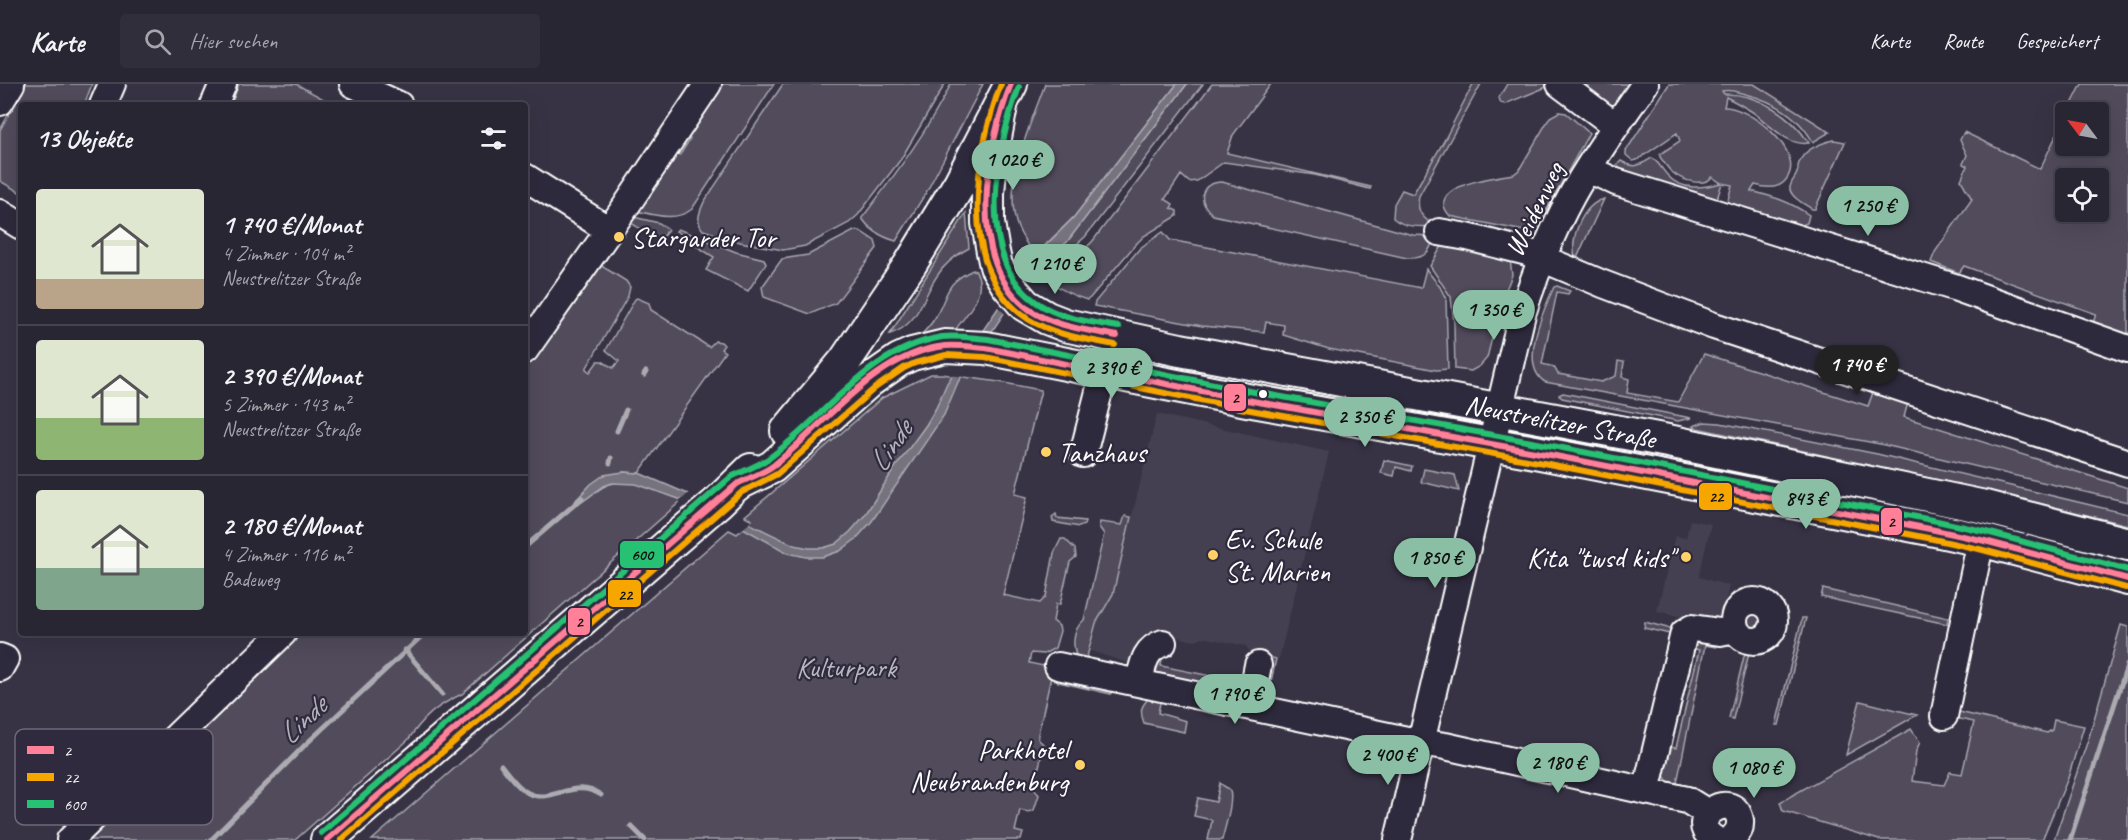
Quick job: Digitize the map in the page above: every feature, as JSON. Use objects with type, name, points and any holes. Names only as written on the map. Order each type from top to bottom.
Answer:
[{"type":"main road","name":"Neustrelitzer Straße","points":[[1006,95],[991,159],[988,193],[988,223],[996,266],[1014,292],[1038,314],[1065,325],[1180,350],[1668,441],[1974,505],[2128,544]]},
{"type":"main road","points":[[327,840],[718,501],[816,398],[859,342],[912,262],[960,183],[1006,95]]},
{"type":"main road","name":"Neustrelitzer Straße","points":[[718,501],[772,467],[869,381],[899,360],[929,349],[974,347],[1981,540],[2128,579]]},
{"type":"street","points":[[0,102],[10,84]]},
{"type":"street","points":[[104,102],[112,84]]},
{"type":"street","points":[[215,102],[223,84]]},
{"type":"street","points":[[528,346],[708,84]]},
{"type":"street","name":"Weidenweg","points":[[1398,840],[1522,314],[1543,259],[1572,195],[1645,84]]},
{"type":"street","points":[[1560,90],[1616,126]]},
{"type":"street","points":[[361,91],[391,102]]},
{"type":"street","points":[[1588,169],[1616,182],[1957,288],[2128,349]]},
{"type":"street","points":[[528,179],[609,230]]},
{"type":"street","points":[[0,213],[18,224]]},
{"type":"street","points":[[1441,225],[1467,237],[1527,252],[1714,326],[2128,463]]},
{"type":"street","points":[[1083,454],[1104,372]]},
{"type":"street","points":[[1944,716],[1981,540]]},
{"type":"street","points":[[1646,791],[1684,633],[1692,628],[1720,632],[1736,628]]},
{"type":"street","points":[[184,729],[280,636]]},
{"type":"street","points":[[1139,682],[1148,653],[1153,646],[1163,643]]},
{"type":"street","points":[[1250,706],[1258,665]]},
{"type":"street","points":[[1058,666],[1421,743],[1445,746],[1687,800],[1708,813]]},
{"type":"street","points":[[1716,840],[1708,834],[1704,823],[1708,813],[1717,806],[1728,806],[1737,813],[1739,829],[1729,840]]},
{"type":"street","points":[[70,840],[85,825]]},
{"type":"shaded area","points":[[1177,84],[1187,84],[1067,242],[1035,267],[958,382],[944,415],[872,521],[856,539],[840,551],[823,557],[806,557],[788,553],[743,528],[682,500],[636,484],[612,483],[579,504],[576,502],[591,484],[604,475],[623,472],[639,473],[794,545],[823,548],[836,544],[865,515],[894,469],[926,425],[947,383],[1030,261],[1074,217]]},
{"type":"shaded area","name":"Ev. Schule St. Marien","points":[[1157,414],[1329,452],[1279,659],[1251,654],[1246,646],[1202,637],[1194,641],[1168,635],[1137,666],[1088,650],[1096,623],[1113,594]]},
{"type":"shaded area","name":"Kita \"twsd kids\"","points":[[1690,520],[1711,524],[1699,577],[1729,586],[1721,619],[1712,624],[1657,611],[1675,536],[1686,538]]},
{"type":"green space","points":[[26,84],[92,84],[85,102],[18,102],[18,191],[0,181],[0,130]]},
{"type":"green space","points":[[239,84],[296,84],[329,102],[232,102]]},
{"type":"green space","points":[[715,84],[774,84],[692,209],[671,217],[632,210],[672,150],[680,155],[690,139],[683,133]]},
{"type":"green space","points":[[783,84],[945,84],[901,159],[858,215],[849,223],[805,246],[783,250],[740,242],[703,230],[699,220],[704,202]]},
{"type":"green space","points":[[951,84],[983,84],[927,191],[896,241],[886,238],[873,230],[862,218],[921,136]]},
{"type":"green space","points":[[1045,84],[1177,84],[1074,217],[1034,256],[1018,228],[1013,193],[1020,155]]},
{"type":"green space","points":[[1187,84],[1203,84],[1085,237],[1045,272],[1039,264],[1067,242]]},
{"type":"green space","points":[[1212,84],[1271,84],[1233,135],[1227,153],[1371,187],[1370,189],[1315,175],[1224,162],[1197,181],[1189,182],[1181,175],[1165,199],[1173,204],[1171,208],[1177,211],[1177,216],[1144,236],[1090,298],[1087,300],[1078,297],[1053,283],[1053,279],[1092,242]]},
{"type":"green space","points":[[1473,84],[1481,84],[1419,196],[1420,211],[1427,221],[1436,226],[1402,224],[1393,218],[1394,204],[1402,190],[1413,194],[1444,141]]},
{"type":"green space","points":[[1507,84],[1549,84],[1549,86],[1505,104],[1501,103],[1499,98]]},
{"type":"green space","points":[[1574,84],[1632,84],[1614,107],[1608,106]]},
{"type":"green space","points":[[1669,84],[1754,84],[1830,132],[1813,142],[1800,124],[1784,110],[1756,97],[1728,90],[1722,91],[1724,94],[1749,97],[1773,108],[1784,115],[1809,143],[1785,138],[1751,111],[1726,97],[1724,107],[1734,108],[1760,122],[1782,144],[1789,157],[1790,169],[1782,184],[1771,188],[1755,185],[1751,191],[1795,206],[1809,215],[1807,223],[1792,229],[1727,203],[1732,185],[1722,183],[1717,199],[1711,203],[1615,171],[1615,167],[1621,161],[1637,166],[1652,158],[1668,176],[1680,184],[1700,187],[1721,183],[1712,177],[1704,182],[1687,180],[1669,169],[1660,154],[1680,141],[1677,133],[1637,160],[1633,161],[1626,155],[1626,151]]},
{"type":"green space","points":[[2082,84],[2128,84],[2128,340],[2092,326],[2096,314],[1964,266],[1959,273],[1931,262],[1935,252],[1972,199],[1961,180],[1967,166],[1963,164],[1967,155],[1960,140],[1964,132],[2040,169],[2055,138],[2055,156],[2109,156],[2109,102],[2073,102]]},
{"type":"green space","points":[[1559,112],[1566,113],[1589,133],[1536,229],[1529,232],[1450,216],[1444,205],[1446,197],[1465,184],[1514,174],[1519,170],[1550,117]]},
{"type":"green space","points":[[1834,140],[1845,142],[1815,209],[1812,209],[1794,196],[1790,185],[1797,173],[1801,158],[1809,150]]},
{"type":"green space","points":[[1222,182],[1413,235],[1431,236],[1432,244],[1427,252],[1417,258],[1407,258],[1213,215],[1204,204],[1203,194],[1209,186]]},
{"type":"green space","points":[[1604,199],[1576,260],[1574,243],[1579,224],[1589,208]]},
{"type":"green space","points":[[966,213],[969,248],[944,267],[932,284],[919,310],[907,324],[890,334]]},
{"type":"green space","points":[[629,216],[659,223],[668,229],[660,242],[622,217]]},
{"type":"green space","points":[[678,229],[736,252],[764,259],[766,264],[748,291],[706,270],[714,257],[693,244],[694,241],[676,231]]},
{"type":"green space","points":[[854,231],[860,231],[875,241],[877,248],[836,303],[810,314],[764,297],[762,287],[782,259],[808,255]]},
{"type":"green space","points":[[1163,232],[1170,240],[1421,288],[1426,269],[1446,299],[1448,369],[1436,370],[1329,349],[1283,335],[1284,325],[1266,322],[1264,332],[1202,326],[1094,306],[1140,248]]},
{"type":"green space","points":[[1445,244],[1510,260],[1512,275],[1501,302],[1487,358],[1471,371],[1455,369],[1451,297],[1430,266]]},
{"type":"green space","points":[[592,260],[626,281],[630,287],[628,296],[586,369],[590,372],[598,361],[613,368],[619,361],[606,350],[637,298],[649,303],[651,310],[709,347],[715,341],[721,342],[724,345],[721,349],[725,352],[639,473],[623,472],[577,499],[576,502],[579,504],[612,483],[622,482],[643,485],[682,500],[528,636],[528,355],[530,352],[537,357],[546,344],[540,339]]},
{"type":"green space","points":[[973,270],[976,271],[979,279],[977,296],[953,333],[913,343],[933,322],[952,285]]},
{"type":"green space","points":[[1554,287],[1570,291],[1568,294],[1557,292],[1542,364],[1554,367],[1558,374],[1601,382],[1616,376],[1618,361],[1624,362],[1622,377],[1629,379],[1627,393],[1678,402],[1704,354],[1868,406],[1875,387],[1909,399],[1904,417],[2128,488],[2128,502],[1880,444],[1545,382],[1537,374],[1533,350],[1540,322]]},
{"type":"green space","name":"Kulturpark","points":[[931,374],[999,382],[1041,390],[1015,494],[1027,497],[1003,595],[1040,603],[1046,597],[1054,553],[1061,539],[1065,539],[1075,549],[1076,557],[1070,562],[1060,604],[1056,604],[1053,621],[1059,626],[1060,631],[1055,648],[1044,654],[1031,653],[1029,663],[1053,668],[1038,734],[1038,739],[1044,745],[1034,788],[1039,795],[1034,810],[1028,812],[1020,810],[1015,831],[1023,833],[1021,840],[372,840],[729,530],[737,534],[752,520],[745,516],[882,398]]},
{"type":"green space","points":[[1563,393],[1691,418],[1678,421],[1562,398],[1559,395]]},
{"type":"green space","points":[[1704,422],[1720,423],[1877,454],[2128,514],[2128,525],[1989,491],[1693,426]]},
{"type":"green space","points":[[1384,460],[1412,466],[1411,471],[1396,467],[1394,476],[1381,473]]},
{"type":"green space","points":[[1424,469],[1455,475],[1459,491],[1421,482]]},
{"type":"green space","points":[[1804,485],[1848,491],[2059,539],[2057,548],[1803,491]]},
{"type":"green space","points":[[1056,514],[1057,518],[1085,521],[1084,525],[1079,527],[1053,522],[1052,517]]},
{"type":"green space","points":[[1125,516],[1131,517],[1113,594],[1096,623],[1085,664],[1079,663],[1074,640],[1077,629],[1084,620],[1104,534],[1099,527],[1100,522],[1122,525]]},
{"type":"green space","points":[[1823,589],[1948,618],[1947,624],[1821,597]]},
{"type":"green space","points":[[1754,608],[1764,611],[1767,621],[1764,631],[1754,634],[1744,631],[1741,621],[1744,611]]},
{"type":"green space","points":[[1802,618],[1806,618],[1779,725],[1776,725]]},
{"type":"green space","points":[[1645,622],[1675,630],[1674,635],[1644,628]]},
{"type":"green space","points":[[2121,625],[2128,627],[2128,840],[2054,840],[2089,737]]},
{"type":"green space","points":[[286,636],[528,636],[462,694],[431,713],[408,740],[295,840],[77,840],[92,825],[213,825],[213,729],[191,729]]},
{"type":"green space","points":[[1694,639],[1715,642],[1716,647],[1705,645],[1677,783],[1668,782],[1659,768],[1664,746],[1676,748],[1699,650],[1687,646]]},
{"type":"green space","points":[[1746,648],[1750,649],[1733,719],[1729,718]]},
{"type":"green space","points":[[1163,651],[1161,666],[1246,683],[1244,696],[1151,677],[1150,662]]},
{"type":"green space","points":[[1265,656],[1276,659],[1266,704],[1264,704]]},
{"type":"green space","points":[[1059,676],[1112,688],[1111,694],[1058,682]]},
{"type":"green space","points":[[1153,693],[1161,698],[1158,713],[1186,721],[1184,732],[1144,723],[1141,713],[1142,706]]},
{"type":"green space","points":[[1860,701],[1917,715],[1846,755]]},
{"type":"green space","points":[[1955,711],[2047,733],[2052,730],[2054,720],[2084,726],[2068,778],[2042,840],[1879,840],[1783,811],[1780,802],[1911,729],[1920,742],[1916,751],[1912,781],[1944,785],[1950,772],[1962,774],[1974,722],[1954,718]]},
{"type":"green space","points":[[1220,783],[1231,793],[1229,814],[1222,840],[1208,840],[1212,820],[1194,816],[1198,798],[1216,802]]},
{"type":"pier","points":[[1033,253],[1041,267],[964,377],[949,375]],"holes":[[[997,306],[1005,314],[990,336],[979,334]]]},
{"type":"pier","points":[[690,492],[752,521],[740,531],[679,502]]},
{"type":"waterway","points":[[617,431],[626,410]]},
{"type":"waterway","points":[[610,463],[611,458]]},
{"type":"waterway","name":"Linde","points":[[528,544],[582,498]]},
{"type":"waterway","name":"Linde","points":[[211,840],[305,745],[422,636]]},
{"type":"waterway","points":[[405,650],[442,694]]},
{"type":"waterway","points":[[2070,840],[2128,663]]},
{"type":"waterway","points":[[501,765],[520,788],[537,796],[581,789],[591,790],[601,795]]},
{"type":"waterway","points":[[631,826],[645,840]]},
{"type":"transit line","name":"22","points":[[1001,84],[984,143],[979,176],[978,209],[981,242],[990,272],[1005,298],[1028,319],[1059,333],[1115,345]]},
{"type":"transit line","name":"2","points":[[1011,84],[994,140],[986,203],[988,235],[996,264],[1009,289],[1030,310],[1040,316],[1083,330],[1117,336]]},
{"type":"transit line","name":"600","points":[[1019,87],[1003,140],[998,170],[997,231],[1004,259],[1017,283],[1045,308],[1076,319],[1119,327]]},
{"type":"transit line","name":"600","points":[[321,833],[731,477],[768,459],[869,370],[915,344],[942,337],[988,339],[1249,391],[1537,443],[1937,521],[2128,570]]},
{"type":"transit line","name":"2","points":[[327,840],[737,484],[774,465],[874,376],[920,351],[945,346],[986,348],[1247,400],[1535,452],[1935,530],[2128,579]]},
{"type":"transit line","name":"22","points":[[341,840],[742,492],[777,474],[875,388],[904,368],[946,355],[985,357],[1245,409],[1533,461],[1933,539],[2126,588]]},
{"type":"place","name":"Stargarder Tor","points":[[619,237]]},
{"type":"place","name":"Tanzhaus","points":[[1046,452]]},
{"type":"place","name":"Ev. Schule St. Marien","points":[[1213,555]]},
{"type":"place","name":"Kita \"twsd kids\"","points":[[1686,557]]},
{"type":"place","name":"Parkhotel Neubrandenburg","points":[[1080,765]]}]
